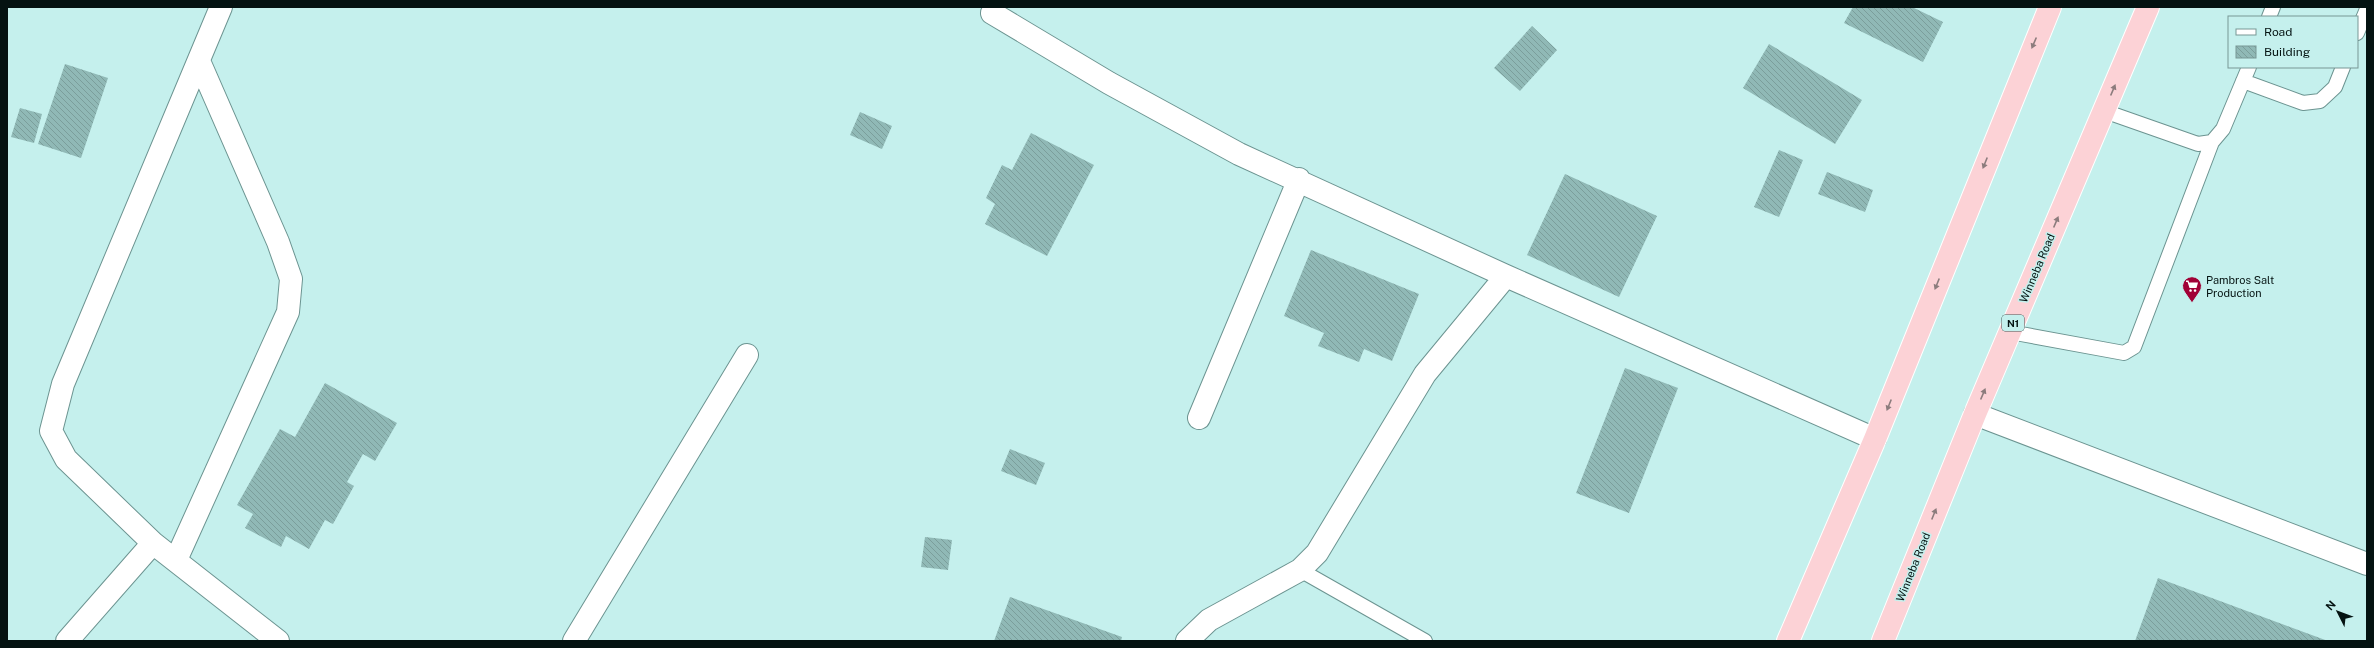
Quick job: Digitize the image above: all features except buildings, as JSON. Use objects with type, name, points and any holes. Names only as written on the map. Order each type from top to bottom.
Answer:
[{"type":"highway","points":[[1788,641],[1875,439],[2050,7]]},
{"type":"highway","name":"Winneba Road","points":[[1883,641],[1975,414],[2148,7]]},
{"type":"street","points":[[221,7],[62,384],[51,430],[66,459],[153,543],[278,641]]},
{"type":"street","points":[[992,13],[1109,83],[1239,154],[1299,179],[1506,276],[1875,439]]},
{"type":"street","points":[[176,560],[288,312],[291,279],[278,242],[199,61]]},
{"type":"street","points":[[1199,418],[1299,179]]},
{"type":"street","points":[[1187,641],[1209,620],[1300,570],[1317,553],[1425,374],[1506,276]]},
{"type":"street","points":[[574,641],[747,355]]},
{"type":"street","points":[[1975,414],[2367,564]]},
{"type":"street","points":[[67,641],[153,543]]},
{"type":"lane","points":[[2358,31],[2367,9]]},
{"type":"lane","points":[[2010,332],[2124,353],[2134,347],[2212,142],[2223,129],[2249,68]]},
{"type":"lane","points":[[2243,81],[2303,103],[2320,101],[2335,87],[2343,68]]},
{"type":"lane","points":[[2104,111],[2198,144],[2212,142]]},
{"type":"lane","points":[[1300,570],[1425,641]]},
{"type":"place","name":"Pambros Salt Production","points":[[2192,303]]}]
